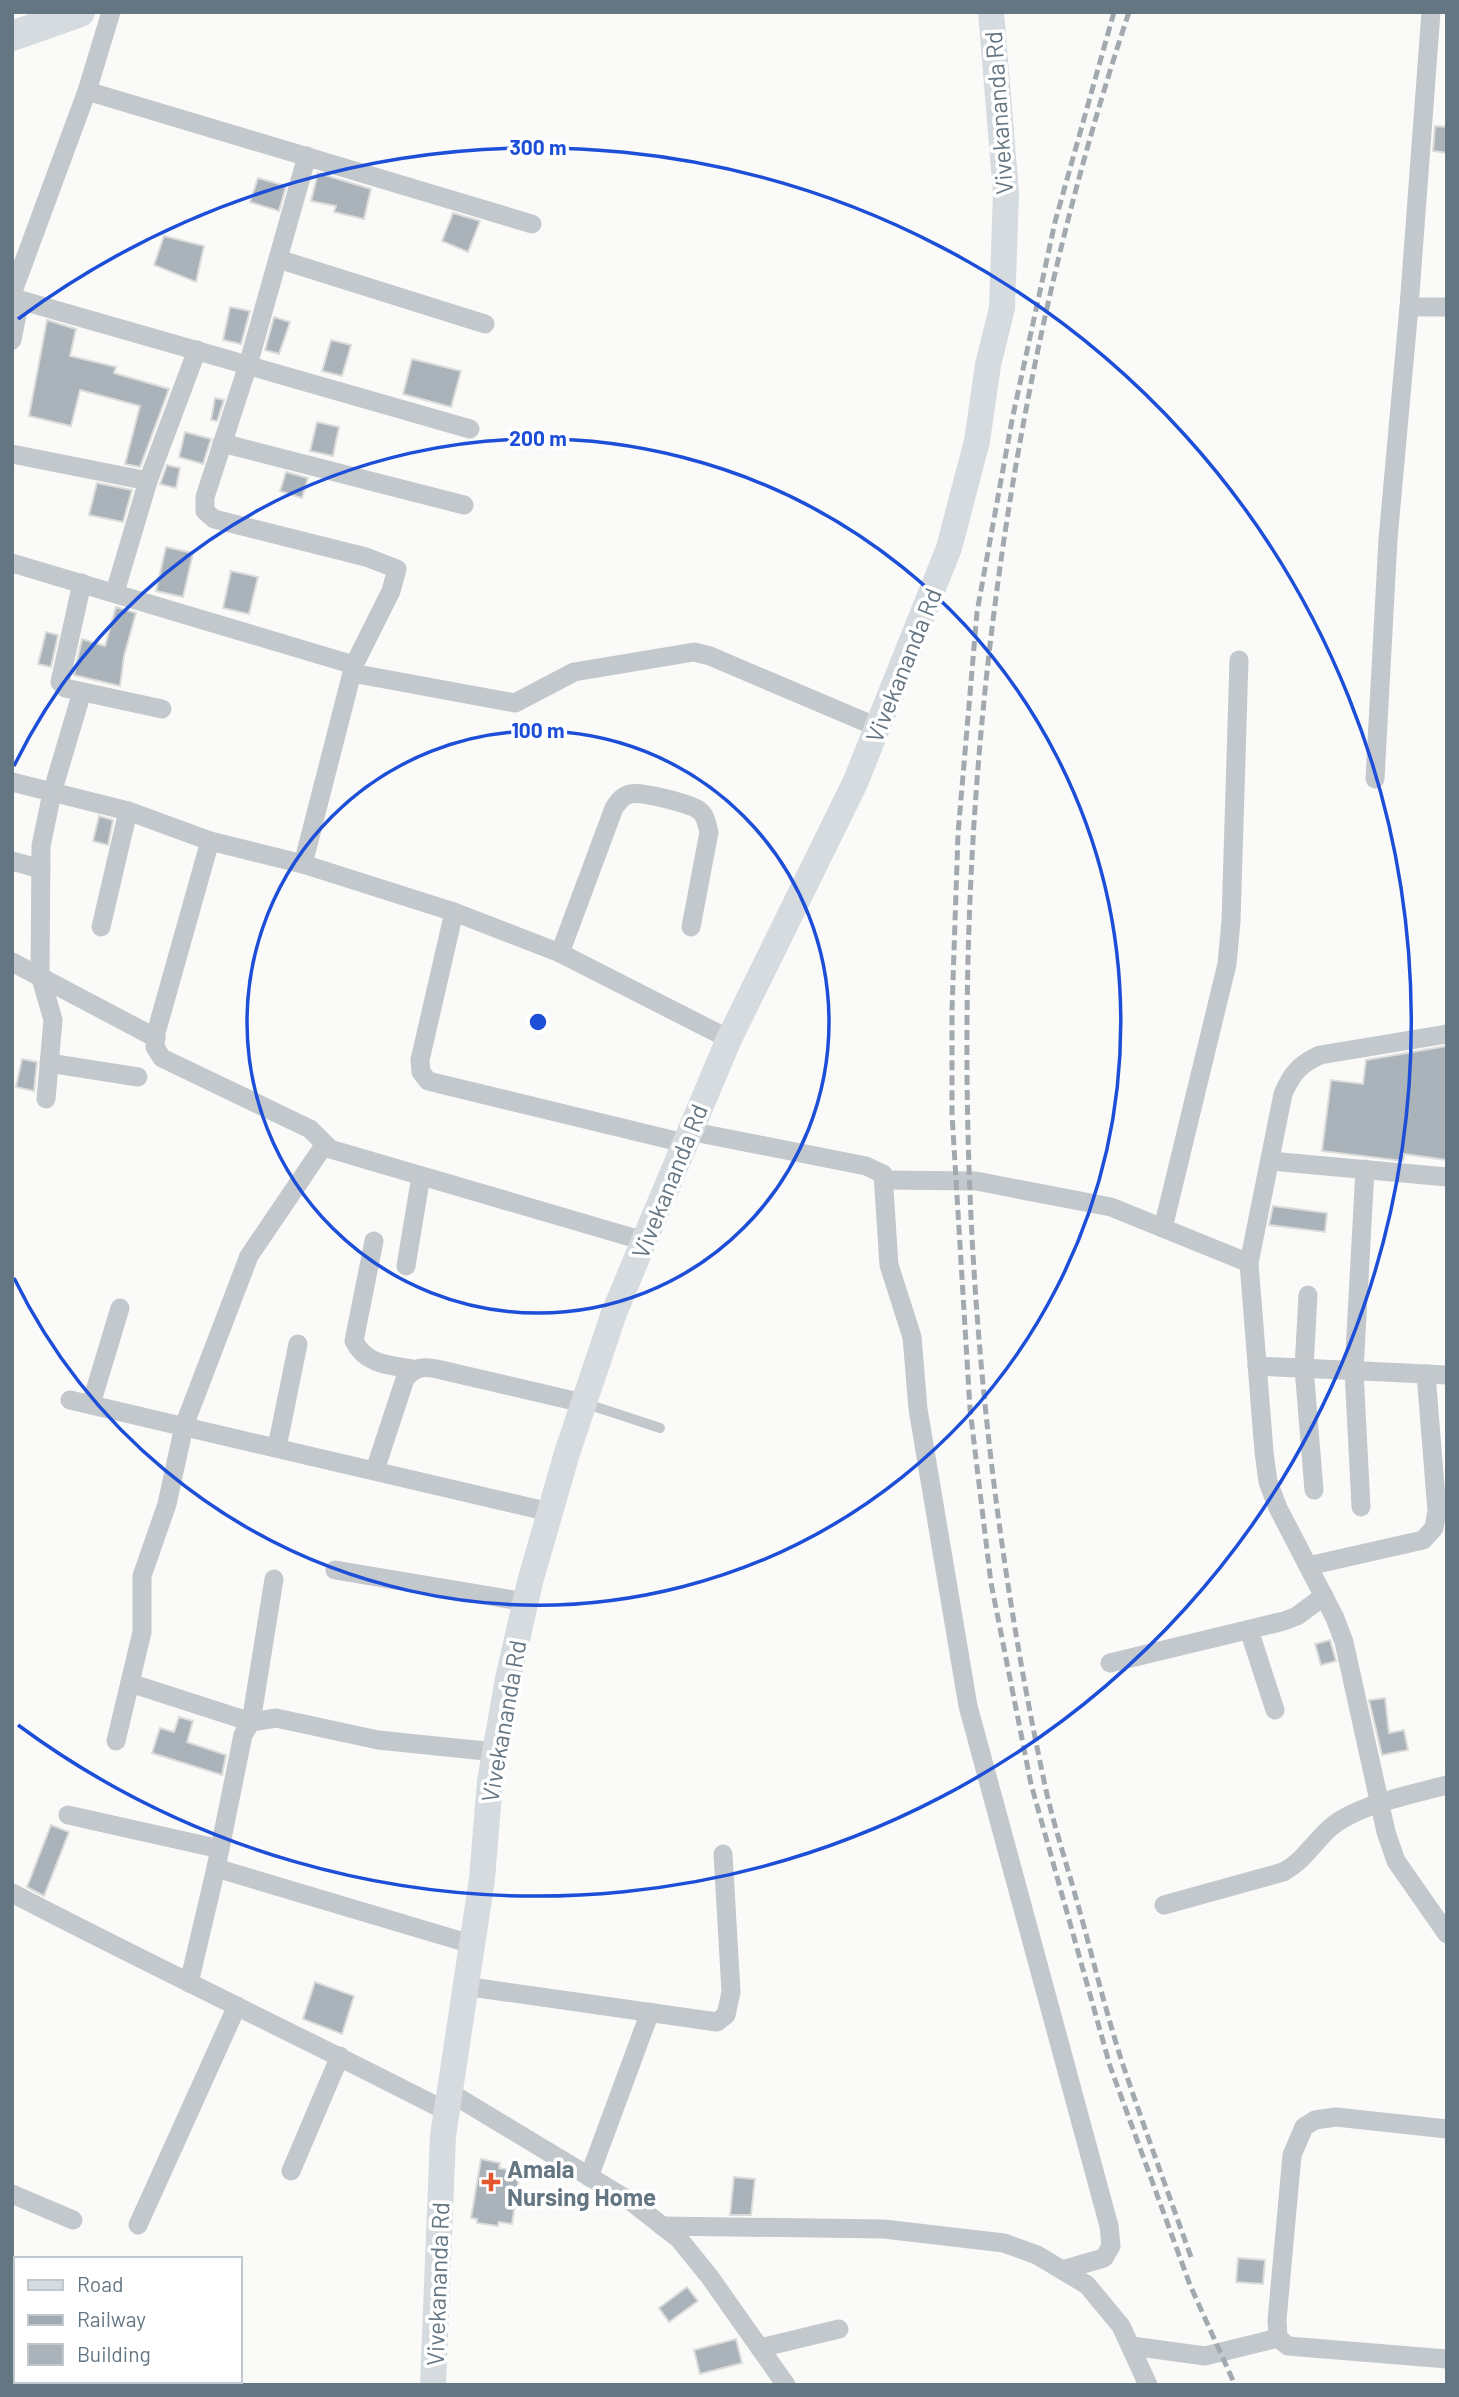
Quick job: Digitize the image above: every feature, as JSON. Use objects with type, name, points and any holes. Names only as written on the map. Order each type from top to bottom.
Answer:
[{"type":"main road","points":[[12,36],[80,12]]},
{"type":"street","points":[[12,340],[15,299],[87,91],[111,12]]},
{"type":"street","name":"Vivekananda Rd","points":[[433,2385],[438,2232],[447,2102],[482,1879],[495,1752],[525,1602],[583,1403],[644,1241],[729,1039],[855,783],[949,548],[977,441],[988,365],[1002,308],[1006,193],[991,12]]},
{"type":"street","points":[[1375,779],[1388,539],[1431,12]]},
{"type":"street","points":[[87,91],[532,223]]},
{"type":"street","points":[[303,864],[353,669],[391,591],[397,569],[366,557],[214,519],[205,511],[205,497],[248,365],[307,156]]},
{"type":"street","points":[[278,259],[485,324]]},
{"type":"street","points":[[15,299],[470,429]]},
{"type":"street","points":[[1409,307],[1447,307]]},
{"type":"street","points":[[115,592],[148,481],[197,350]]},
{"type":"street","points":[[222,443],[464,505]]},
{"type":"street","points":[[12,454],[148,481]]},
{"type":"street","points":[[12,563],[115,592],[353,669],[515,703],[574,672],[694,652],[710,656],[877,727]]},
{"type":"street","points":[[82,583],[60,677],[65,688],[162,709]]},
{"type":"street","points":[[1163,1228],[1227,964],[1231,921],[1239,660]]},
{"type":"street","points":[[46,1100],[53,1020],[40,975],[43,828],[82,692]]},
{"type":"street","points":[[12,782],[128,811],[210,841],[303,864],[454,912],[560,953],[729,1039]]},
{"type":"street","points":[[560,953],[614,808],[629,794],[640,793],[688,805],[700,810],[706,821],[709,832],[691,927]]},
{"type":"street","points":[[102,927],[128,811]]},
{"type":"street","points":[[210,841],[156,1038],[155,1047],[162,1058],[310,1129],[330,1149],[644,1241]]},
{"type":"street","points":[[12,861],[41,869]]},
{"type":"street","points":[[454,912],[420,1060],[421,1072],[428,1081],[687,1137],[866,1166],[877,1169],[885,1180],[889,1265],[912,1337],[919,1409],[968,1706],[1109,2226],[1111,2246],[1104,2258],[1062,2270]]},
{"type":"street","points":[[12,962],[156,1038]]},
{"type":"street","points":[[1447,1034],[1320,1055],[1304,1062],[1292,1073],[1283,1094],[1249,1263],[1268,1482],[1344,1643],[1380,1803],[1396,1861],[1447,1934]]},
{"type":"street","points":[[49,1063],[138,1077]]},
{"type":"street","points":[[116,1741],[142,1632],[142,1576],[167,1504],[184,1426],[249,1256],[325,1144]]},
{"type":"street","points":[[1270,1161],[1447,1177]]},
{"type":"street","points":[[1361,1507],[1354,1371],[1365,1169]]},
{"type":"street","points":[[406,1266],[421,1176]]},
{"type":"street","points":[[885,1180],[976,1181],[1111,1207],[1249,1263]]},
{"type":"street","points":[[374,1241],[354,1341],[361,1354],[375,1362],[413,1369],[437,1369],[583,1403]]},
{"type":"street","points":[[1308,1295],[1304,1368],[1314,1490]]},
{"type":"street","points":[[91,1405],[120,1308]]},
{"type":"street","points":[[277,1447],[298,1344]]},
{"type":"street","points":[[1257,1366],[1447,1375]]},
{"type":"street","points":[[375,1470],[405,1379],[413,1369]]},
{"type":"street","points":[[1308,1566],[1423,1540],[1434,1528],[1437,1511],[1426,1374]]},
{"type":"street","points":[[70,1400],[550,1512]]},
{"type":"street","points":[[335,1570],[525,1602]]},
{"type":"street","points":[[188,1983],[216,1868],[243,1735],[251,1722],[274,1579]]},
{"type":"street","points":[[1110,1663],[1297,1616],[1324,1596]]},
{"type":"street","points":[[1249,1630],[1275,1710]]},
{"type":"street","points":[[130,1682],[251,1722],[276,1718],[378,1740],[495,1752]]},
{"type":"street","points":[[1164,1905],[1283,1872],[1297,1865],[1332,1826],[1380,1803],[1447,1785]]},
{"type":"street","points":[[68,1815],[220,1849]]},
{"type":"street","points":[[464,1986],[717,2022],[726,2015],[731,1992],[723,1854]]},
{"type":"street","points":[[216,1868],[471,1944]]},
{"type":"street","points":[[12,1893],[188,1983],[340,2056],[447,2102],[634,2203],[679,2239],[709,2276],[786,2385]]},
{"type":"street","points":[[138,2225],[237,2006]]},
{"type":"street","points":[[589,2177],[650,2012]]},
{"type":"street","points":[[291,2171],[340,2056]]},
{"type":"street","points":[[1447,2129],[1336,2117],[1315,2120],[1304,2127],[1292,2155],[1277,2320],[1278,2338],[1288,2346],[1447,2359]]},
{"type":"street","points":[[12,2194],[73,2220]]},
{"type":"street","points":[[662,2226],[884,2230],[1004,2243],[1037,2255],[1087,2285],[1109,2309],[1132,2346],[1148,2385]]},
{"type":"street","points":[[760,2348],[839,2329]]},
{"type":"street","points":[[1132,2346],[1205,2356],[1278,2338]]},
{"type":"lane","points":[[583,1403],[660,1429]]},
{"type":"building","points":[[1435,126],[1447,127],[1447,153],[1433,151]]},
{"type":"building","points":[[318,173],[371,189],[364,219],[334,212],[336,206],[311,201]]},
{"type":"building","points":[[258,178],[286,186],[279,211],[250,202]]},
{"type":"building","points":[[453,213],[480,221],[468,252],[442,241]]},
{"type":"building","points":[[164,236],[204,246],[196,282],[154,265]]},
{"type":"building","points":[[230,307],[250,311],[241,344],[223,340]]},
{"type":"building","points":[[274,317],[290,322],[279,354],[265,350]]},
{"type":"building","points":[[47,320],[76,329],[70,356],[116,367],[114,373],[169,389],[140,467],[125,464],[140,406],[80,390],[71,426],[29,416]]},
{"type":"building","points":[[331,340],[351,345],[342,376],[322,371]]},
{"type":"building","points":[[412,359],[461,371],[451,407],[403,394]]},
{"type":"building","points":[[215,398],[224,400],[217,421],[211,420]]},
{"type":"building","points":[[317,422],[339,427],[333,456],[310,451]]},
{"type":"building","points":[[185,432],[211,439],[203,464],[179,457]]},
{"type":"building","points":[[167,465],[180,468],[176,488],[160,484]]},
{"type":"building","points":[[286,472],[308,478],[302,498],[280,491]]},
{"type":"building","points":[[97,483],[132,490],[123,522],[89,515]]},
{"type":"building","points":[[166,547],[193,553],[183,597],[156,591]]},
{"type":"building","points":[[231,571],[258,577],[249,614],[223,608]]},
{"type":"building","points":[[116,607],[136,613],[124,656],[120,686],[74,675],[82,639],[105,646]]},
{"type":"building","points":[[46,632],[58,635],[51,667],[38,664]]},
{"type":"building","points":[[99,816],[113,820],[108,845],[93,841]]},
{"type":"building","points":[[1447,1046],[1447,1160],[1404,1154],[1403,1161],[1322,1151],[1331,1080],[1363,1084],[1366,1060]]},
{"type":"building","points":[[22,1059],[37,1062],[34,1091],[16,1087]]},
{"type":"building","points":[[1273,1206],[1327,1213],[1325,1232],[1269,1225]]},
{"type":"building","points":[[1330,1640],[1336,1661],[1321,1665],[1315,1644]]},
{"type":"building","points":[[1385,1698],[1389,1733],[1404,1730],[1408,1750],[1382,1755],[1369,1700]]},
{"type":"building","points":[[179,1717],[193,1721],[187,1742],[226,1755],[222,1775],[152,1753],[160,1728],[174,1732]]},
{"type":"building","points":[[51,1825],[69,1832],[44,1896],[27,1887]]},
{"type":"building","points":[[315,1982],[354,1996],[342,2034],[303,2019]]},
{"type":"building","points":[[481,2159],[500,2163],[499,2168],[520,2172],[512,2224],[499,2222],[498,2226],[477,2223],[477,2219],[471,2218]]},
{"type":"building","points":[[734,2177],[755,2179],[751,2215],[730,2215]]},
{"type":"building","points":[[1238,2258],[1265,2260],[1263,2284],[1236,2282]]},
{"type":"building","points":[[687,2287],[698,2301],[669,2322],[659,2308]]},
{"type":"building","points":[[736,2339],[742,2363],[700,2374],[694,2350]]},
{"type":"railway","points":[[1114,12],[1055,222],[1012,420],[977,612],[958,834],[952,1010],[952,1114],[970,1409],[991,1583],[1031,1784],[1110,2066],[1190,2285],[1235,2385]]},
{"type":"railway","points":[[1129,12],[1067,224],[1020,442],[988,664],[971,888],[968,1113],[979,1337],[1004,1558],[1043,1776],[1116,2044],[1192,2260]]},
{"type":"place","name":"Amala Nursing Home","points":[[491,2182]]}]
